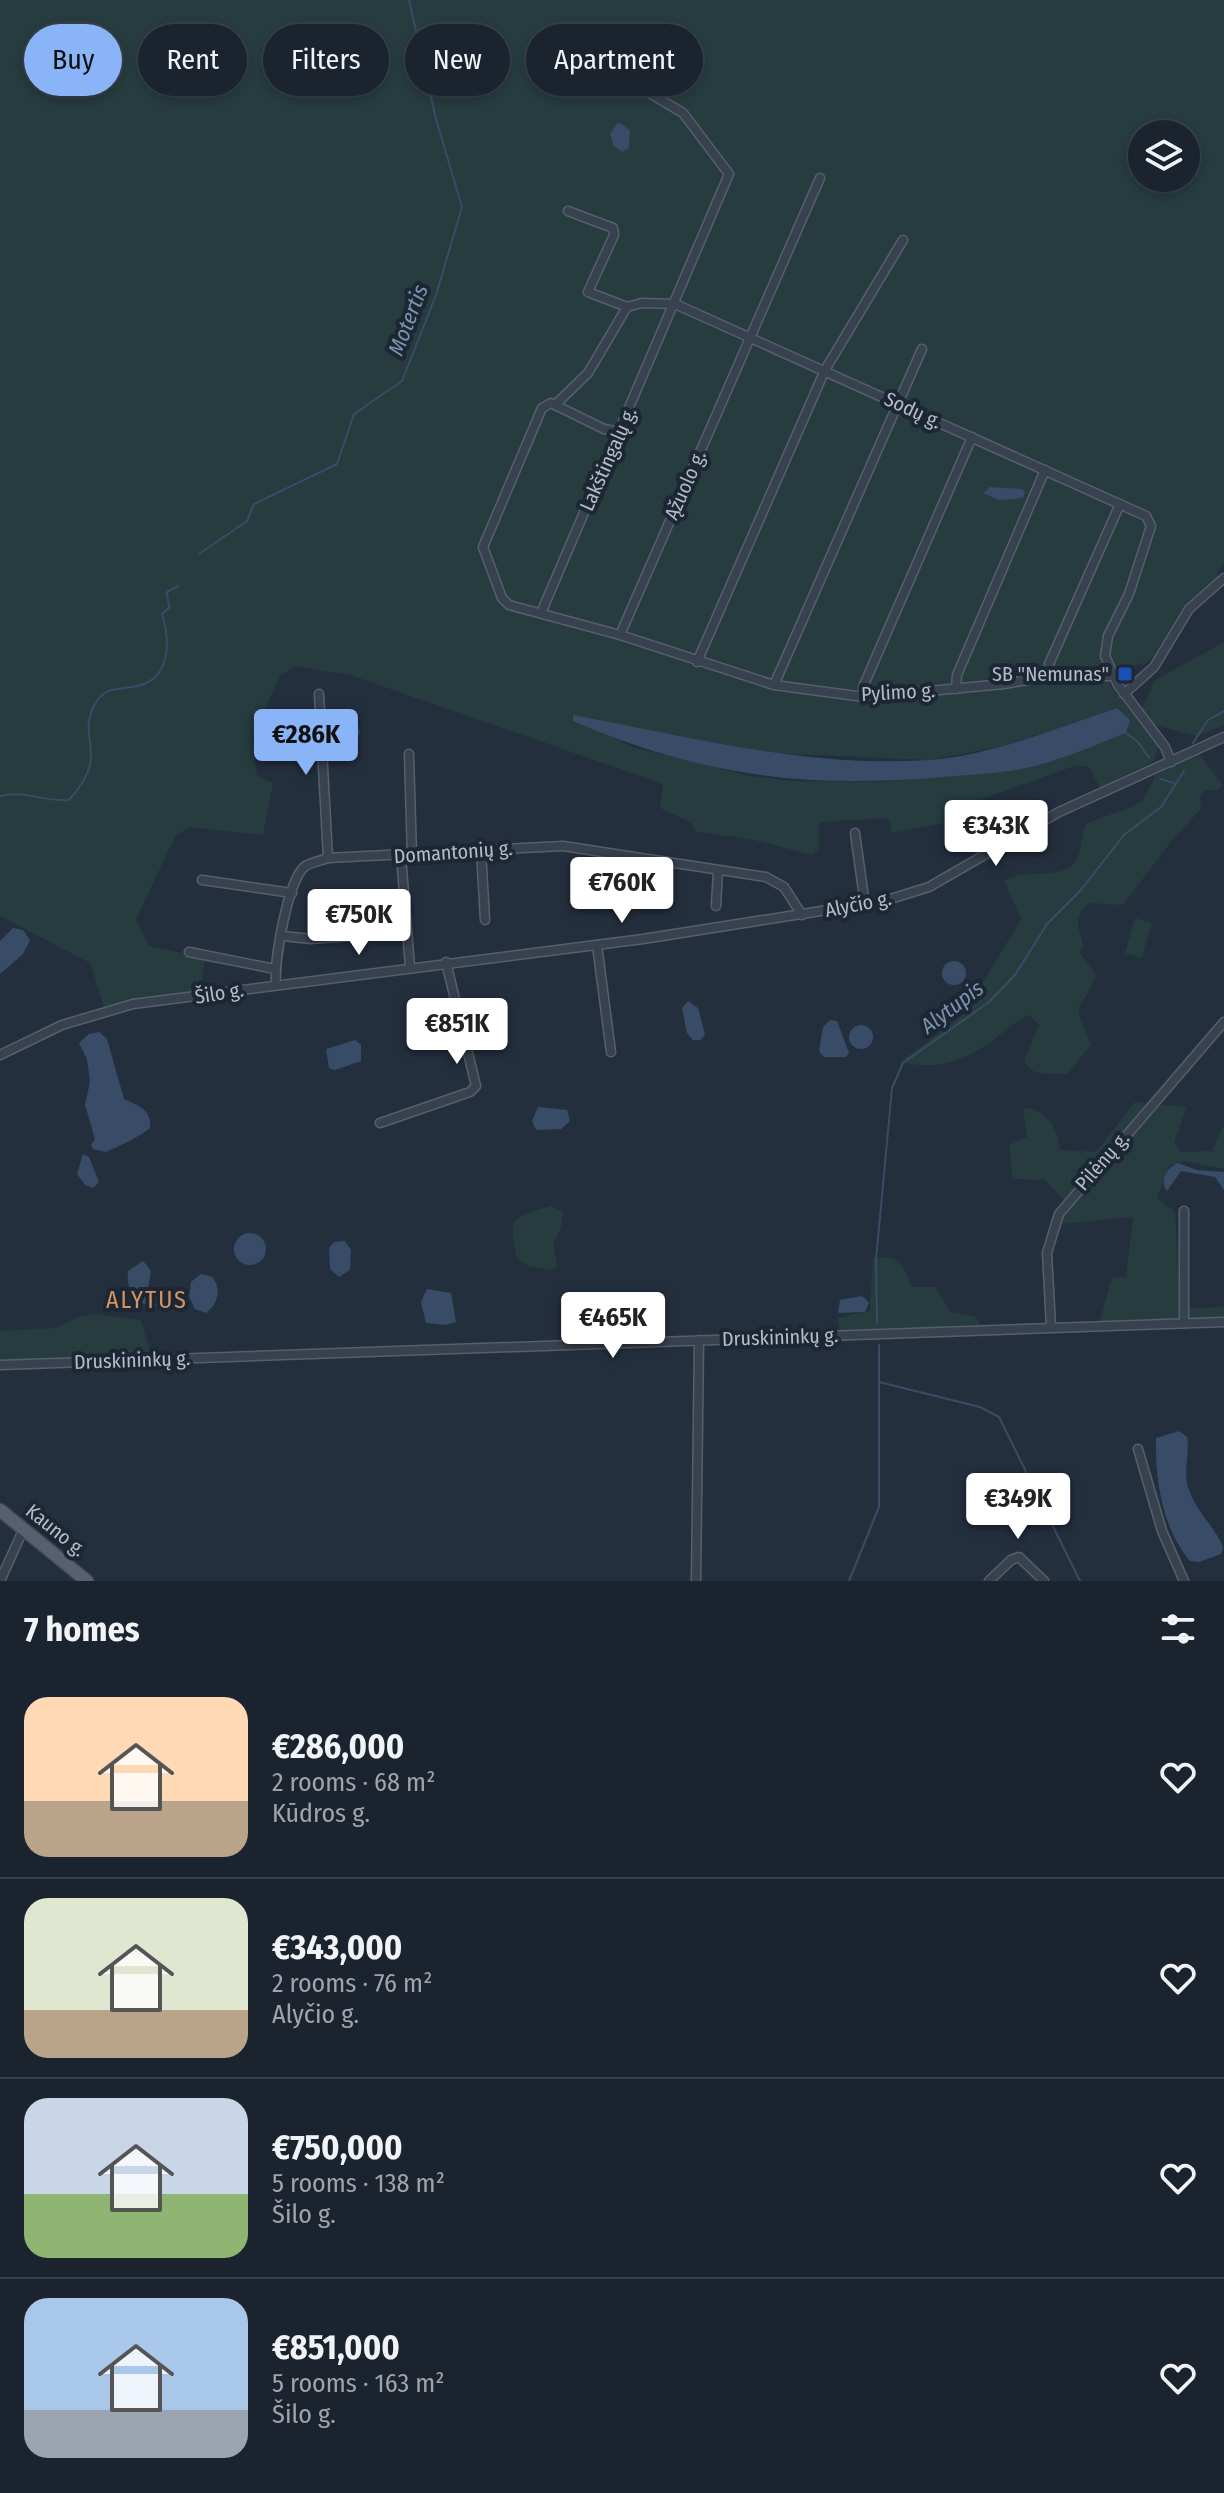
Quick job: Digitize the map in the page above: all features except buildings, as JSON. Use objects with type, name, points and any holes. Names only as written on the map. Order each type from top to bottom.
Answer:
[{"type":"main road","name":"Kauno g.","points":[[0,1510],[87,1581]]},
{"type":"street","name":"Lakštingalų g.","points":[[541,613],[729,174],[683,113],[654,96]]},
{"type":"street","name":"Ąžuolo g.","points":[[620,635],[820,178]]},
{"type":"street","points":[[568,211],[613,228],[614,235],[588,292],[627,307],[642,303],[675,304]]},
{"type":"street","points":[[697,662],[825,370],[903,240]]},
{"type":"street","name":"Sodų g.","points":[[675,304],[750,335],[1150,520],[1129,594],[1105,646],[1113,676]]},
{"type":"street","name":"Pylimo g.","points":[[627,307],[588,373],[552,404],[542,408],[483,547],[502,598],[509,605],[620,635],[774,685],[864,697],[1050,676],[1113,676]]},
{"type":"street","points":[[774,685],[922,349]]},
{"type":"street","points":[[552,404],[604,429],[620,432]]},
{"type":"street","points":[[864,697],[863,687],[972,437]]},
{"type":"street","points":[[956,689],[957,675],[1045,470]]},
{"type":"street","points":[[1050,676],[1049,664],[1120,504]]},
{"type":"street","points":[[1124,694],[1154,667],[1189,609],[1224,578]]},
{"type":"street","points":[[1113,676],[1165,747],[1171,762]]},
{"type":"street","points":[[276,984],[275,969],[292,893],[304,868],[328,858],[319,694]]},
{"type":"street","name":"Alyčio g.","points":[[802,915],[865,905],[929,887],[1059,812],[1224,737]]},
{"type":"street","points":[[409,754],[412,856]]},
{"type":"street","points":[[855,833],[865,905]]},
{"type":"street","name":"Domantonių g.","points":[[328,858],[563,846],[777,881],[802,915]]},
{"type":"street","points":[[481,850],[485,920]]},
{"type":"street","points":[[401,856],[410,967]]},
{"type":"street","points":[[716,906],[718,871]]},
{"type":"street","points":[[202,880],[292,893]]},
{"type":"street","name":"Šilo g.","points":[[0,1055],[95,1013],[276,984],[597,945],[802,915]]},
{"type":"street","points":[[283,936],[311,939],[376,934]]},
{"type":"street","points":[[597,945],[611,1052]]},
{"type":"street","points":[[189,952],[275,969]]},
{"type":"street","points":[[380,1123],[470,1092],[476,1086],[446,962]]},
{"type":"street","name":"Pilėnų g.","points":[[1051,1327],[1047,1253],[1059,1214],[1224,1022]]},
{"type":"street","points":[[1184,1211],[1184,1323]]},
{"type":"street","name":"Druskininkų g.","points":[[0,1365],[1224,1322]]},
{"type":"street","points":[[696,1581],[699,1340]]},
{"type":"street","points":[[1138,1449],[1162,1531],[1184,1581]]},
{"type":"street","points":[[0,1581],[24,1528]]},
{"type":"street","points":[[989,1581],[1011,1560],[1019,1557],[1044,1581]]},
{"type":"green space","points":[[0,0],[1224,0],[1224,562],[1215,579],[1182,609],[1152,658],[1146,663],[1114,668],[1109,684],[1158,746],[1154,761],[1100,788],[1089,767],[1077,765],[960,807],[955,821],[892,833],[889,818],[819,822],[819,849],[812,855],[750,839],[697,832],[690,822],[660,808],[663,784],[350,675],[295,666],[280,676],[252,736],[257,776],[273,783],[263,835],[188,827],[175,837],[136,919],[149,946],[205,958],[200,993],[104,1007],[90,963],[0,916]],"holes":[[[1117,708],[1130,720],[1126,733],[1044,764],[883,782],[794,781],[750,776],[632,747],[573,716],[768,753],[930,760],[1003,746]]]},
{"type":"green space","points":[[1224,642],[1224,725],[1198,736],[1154,725],[1142,708],[1155,680]]},
{"type":"green space","points":[[1198,753],[1223,785],[1218,790],[1204,790],[1200,796],[1201,809],[1173,839],[1123,905],[1091,903],[1081,912],[1078,927],[1083,945],[1080,953],[1096,974],[1079,1009],[1091,1044],[1068,1074],[1036,1072],[1027,1066],[1024,1060],[1039,1025],[1030,1015],[965,1057],[935,1065],[900,1062],[963,1015],[1021,919],[1004,881],[1071,867],[1078,855],[1087,823],[1142,801],[1156,775]]},
{"type":"green space","points":[[1135,918],[1152,923],[1142,958],[1125,953]]},
{"type":"green space","points":[[1135,1102],[1187,1107],[1174,1142],[1180,1152],[1212,1151],[1224,1125],[1224,1169],[1184,1161],[1169,1165],[1157,1198],[1175,1212],[1180,1302],[1188,1308],[1224,1307],[1224,1318],[1099,1323],[1112,1278],[1126,1277],[1133,1217],[1058,1224],[1069,1205],[1045,1180],[1013,1179],[1009,1145],[1027,1137],[1023,1108],[1045,1116],[1054,1128],[1060,1150],[1096,1152]]},
{"type":"green space","points":[[551,1206],[563,1212],[561,1228],[553,1244],[557,1266],[552,1270],[530,1267],[517,1258],[513,1234],[516,1220]]},
{"type":"green space","points":[[873,1257],[893,1258],[904,1268],[912,1287],[935,1287],[950,1312],[975,1317],[981,1325],[840,1332],[837,1318],[870,1311]]},
{"type":"green space","points":[[96,1314],[141,1320],[151,1355],[0,1361],[0,1331],[56,1328],[81,1316]]},
{"type":"water","points":[[618,122],[630,130],[629,148],[622,152],[614,146],[610,134]]},
{"type":"water","points":[[990,487],[1021,489],[1025,492],[1023,498],[999,500],[983,493]]},
{"type":"water","points":[[1117,708],[1130,720],[1126,733],[1056,760],[1008,771],[893,780],[799,779],[710,766],[620,740],[573,721],[573,715],[794,755],[884,761],[929,760],[977,753],[1024,740]]},
{"type":"water","points":[[325,719],[357,721],[360,732],[357,742],[327,742]]},
{"type":"water","points":[[13,928],[23,930],[30,940],[23,954],[0,974],[0,941]]},
{"type":"water","points":[[954,961],[963,964],[966,973],[963,982],[954,985],[945,982],[942,973],[945,964]]},
{"type":"water","points":[[688,1001],[698,1008],[705,1035],[700,1040],[693,1040],[687,1033],[682,1008]]},
{"type":"water","points":[[830,1020],[837,1021],[849,1053],[846,1057],[824,1057],[819,1051],[823,1027]]},
{"type":"water","points":[[861,1025],[870,1028],[873,1037],[870,1046],[861,1049],[852,1046],[849,1037],[852,1028]]},
{"type":"water","points":[[99,1032],[107,1039],[124,1099],[143,1109],[150,1122],[150,1128],[146,1131],[106,1152],[93,1149],[91,1145],[95,1139],[85,1105],[90,1082],[87,1059],[79,1043],[89,1034]]},
{"type":"water","points":[[355,1040],[361,1045],[361,1061],[335,1070],[329,1068],[326,1049]]},
{"type":"water","points":[[538,1107],[567,1110],[570,1121],[561,1129],[536,1130],[532,1121]]},
{"type":"water","points":[[83,1154],[89,1157],[99,1182],[93,1188],[85,1185],[77,1174]]},
{"type":"water","points":[[1178,1163],[1197,1170],[1224,1172],[1224,1190],[1215,1177],[1181,1171],[1167,1191],[1165,1175]]},
{"type":"water","points":[[250,1233],[261,1238],[266,1249],[261,1260],[250,1265],[239,1260],[234,1249],[239,1238]]},
{"type":"water","points":[[345,1241],[351,1250],[350,1270],[339,1277],[330,1269],[329,1248],[334,1242]]},
{"type":"water","points":[[143,1261],[151,1271],[148,1288],[163,1294],[160,1305],[154,1308],[137,1299],[129,1284],[128,1271]]},
{"type":"water","points":[[201,1274],[212,1277],[218,1291],[216,1301],[206,1313],[195,1309],[189,1297],[191,1282]]},
{"type":"water","points":[[427,1289],[451,1293],[456,1322],[446,1325],[426,1323],[421,1302]]},
{"type":"water","points":[[862,1296],[869,1303],[865,1312],[838,1313],[840,1300]]},
{"type":"water","points":[[1179,1431],[1187,1437],[1186,1474],[1191,1496],[1223,1547],[1221,1554],[1199,1562],[1190,1561],[1180,1548],[1167,1518],[1159,1486],[1156,1438]]},
{"type":"waterway","name":"Motertis","points":[[199,554],[247,521],[254,504],[337,464],[354,414],[402,381],[436,295],[462,207],[436,119],[409,0]]},
{"type":"waterway","name":"Motertis","points":[[0,796],[19,794],[69,800],[82,784],[88,770],[91,758],[90,717],[95,704],[111,690],[144,684],[160,672],[167,643],[162,614],[169,608],[167,592],[178,586]]},
{"type":"waterway","name":"Alytupis","points":[[1193,743],[1208,720],[1224,711]]},
{"type":"waterway","points":[[1126,733],[1138,742],[1149,758]]},
{"type":"waterway","name":"Alytupis","points":[[877,1323],[876,1260],[892,1088],[903,1063],[989,1002],[1015,975],[1047,924],[1080,891],[1124,835],[1161,807],[1184,771]]},
{"type":"waterway","points":[[1160,779],[1174,783]]},
{"type":"waterway","name":"Alytupis","points":[[849,1581],[879,1507],[879,1345]]},
{"type":"waterway","points":[[879,1382],[980,1407],[999,1417],[1080,1581]]},
{"type":"place","name":"SB \"Nemunas\"","points":[[1125,674]]},
{"type":"district","name":"ALYTUS","points":[[147,1300]]}]
